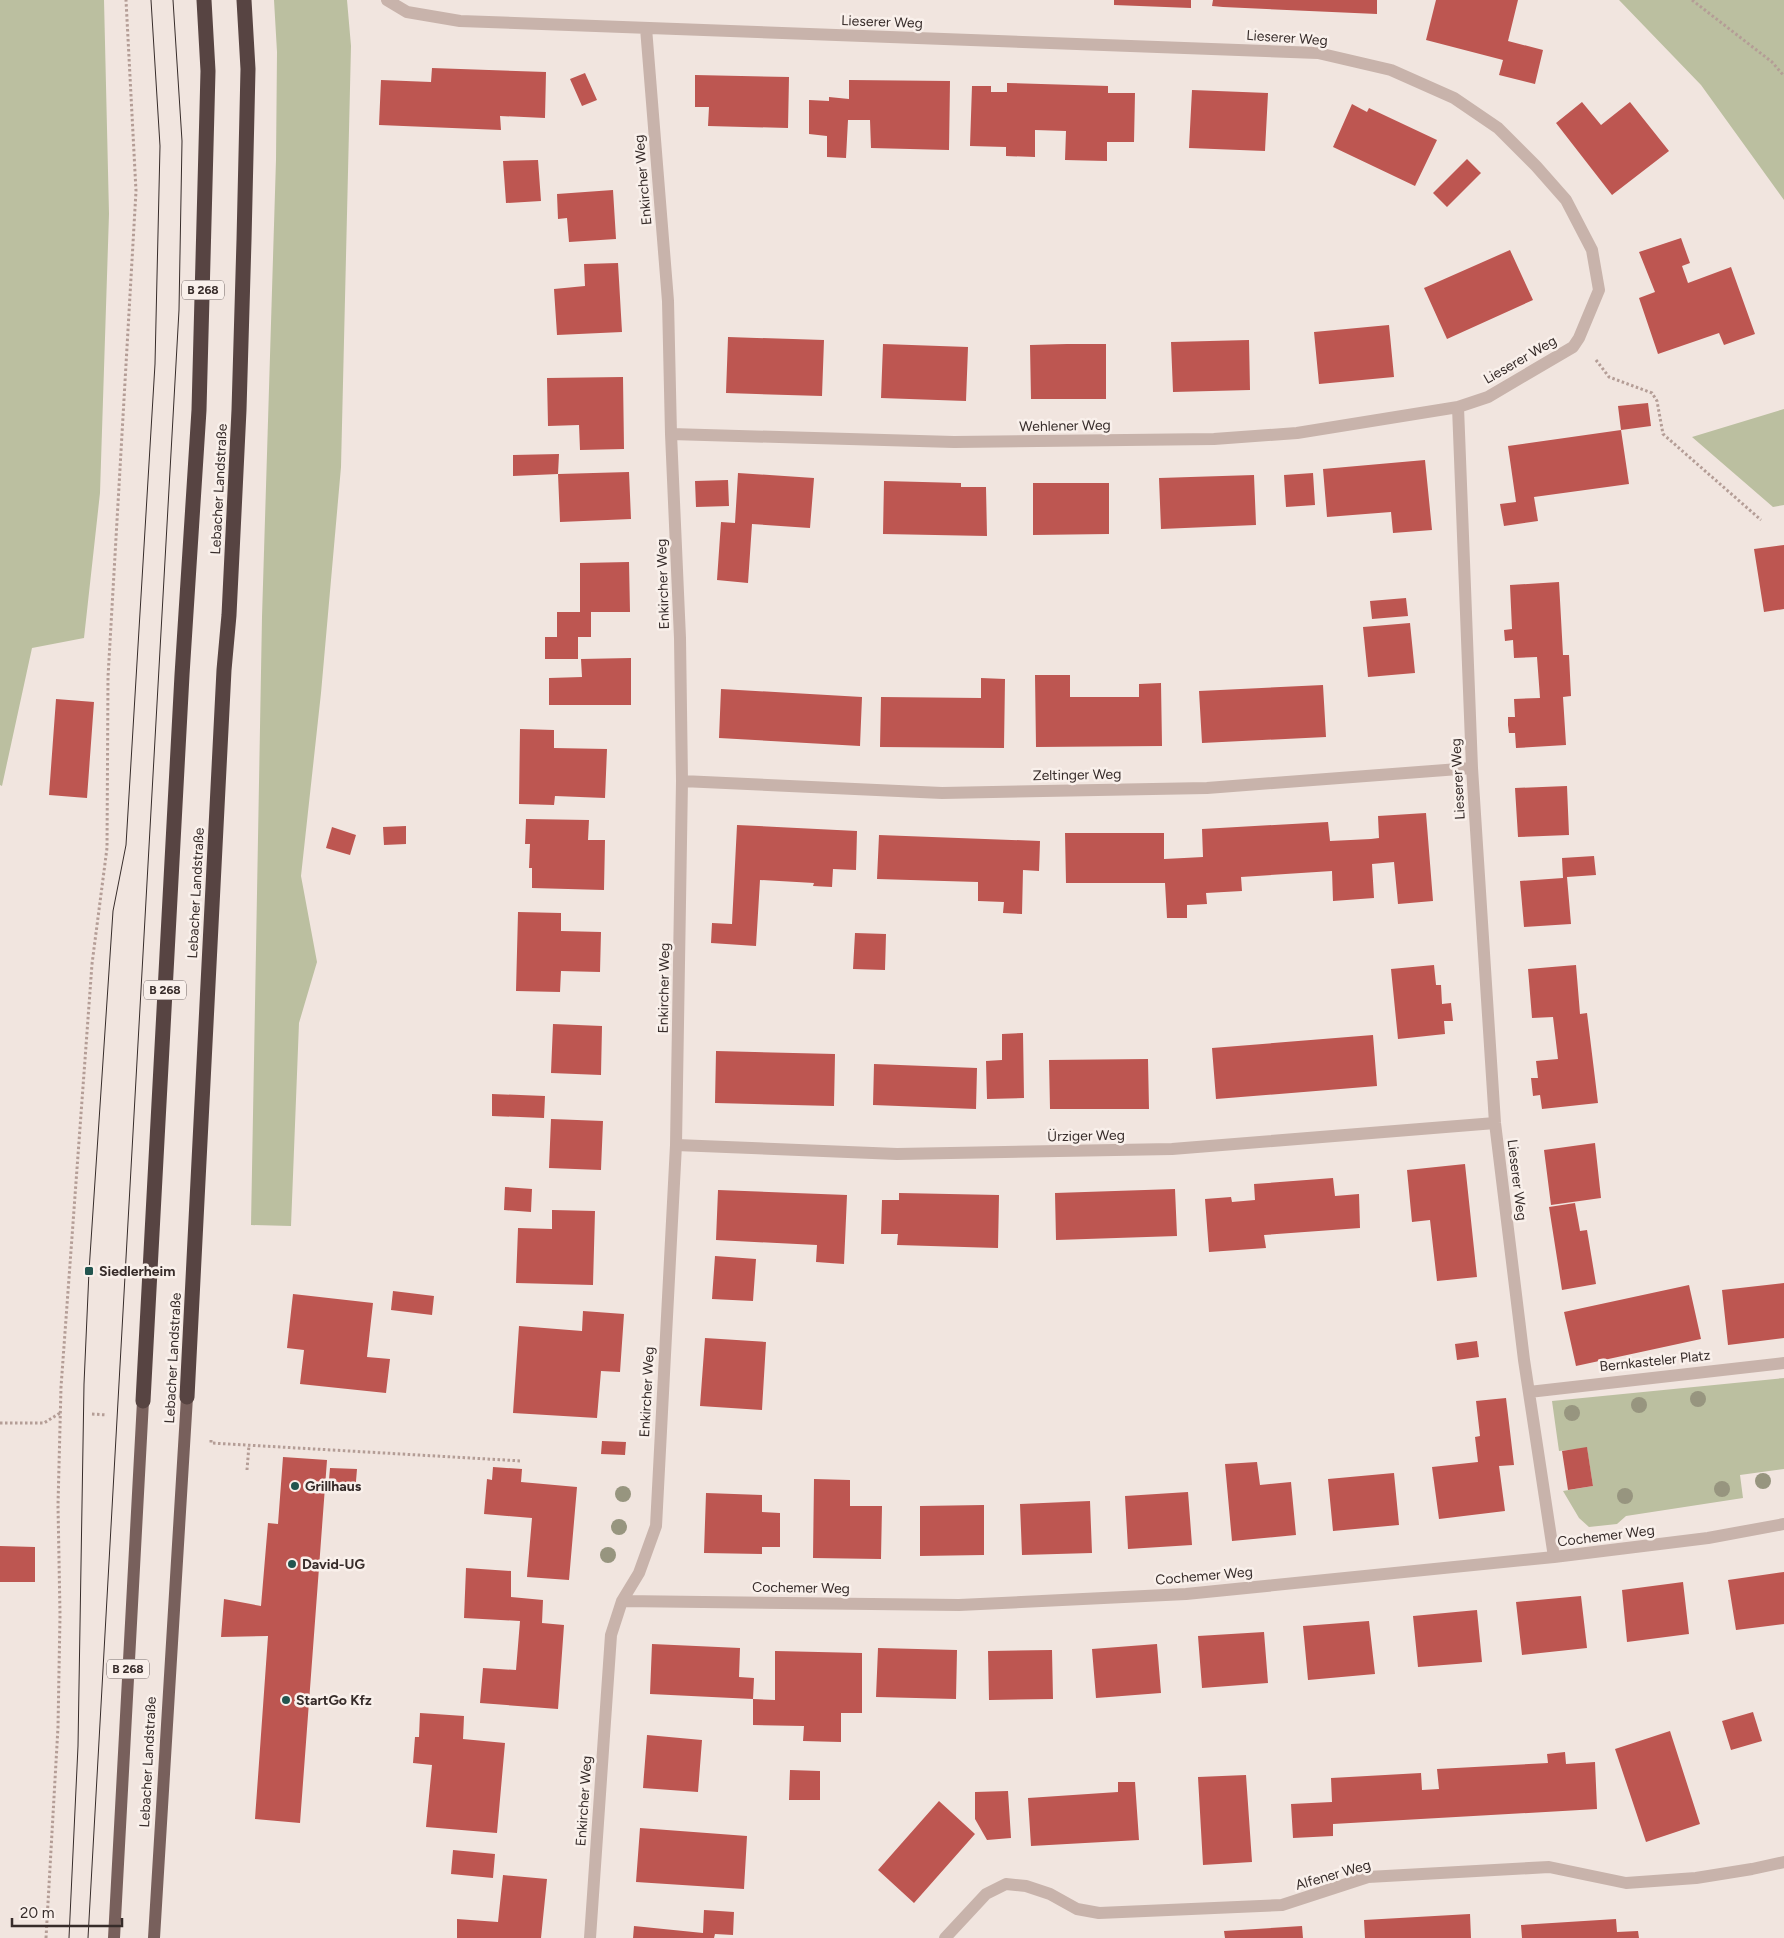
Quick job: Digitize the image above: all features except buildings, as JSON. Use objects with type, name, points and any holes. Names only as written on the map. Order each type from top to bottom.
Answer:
[{"type":"highway","name":"Lebacher Landstraße","points":[[143,1401],[182,675],[199,410],[208,71],[204,0]]},
{"type":"highway","name":"Lebacher Landstraße","points":[[187,1398],[239,410],[248,69],[244,0]]},
{"type":"main road","name":"Lebacher Landstraße","points":[[154,1938],[187,1398]]},
{"type":"main road","name":"Lebacher Landstraße","points":[[114,1938],[143,1401]]},
{"type":"street","name":"Lieserer Weg","points":[[387,0],[407,12],[460,21],[1318,53],[1391,70],[1454,98],[1498,128],[1536,166],[1566,200],[1592,250],[1599,290],[1579,338],[1573,347],[1488,396],[1458,407],[1472,768],[1495,1123],[1529,1392],[1554,1557]]},
{"type":"street","name":"Enkircher Weg","points":[[590,1938],[611,1635],[622,1601],[638,1573],[656,1526],[676,1145],[682,781],[680,638],[671,434],[668,301],[646,28]]},
{"type":"street","name":"Wehlener Weg","points":[[671,434],[954,442],[1214,439],[1297,432],[1458,407]]},
{"type":"street","name":"Zeltinger Weg","points":[[682,781],[942,792],[1207,788],[1472,768]]},
{"type":"street","name":"Ürziger Weg","points":[[676,1145],[897,1154],[1172,1149],[1495,1123]]},
{"type":"street","name":"Bernkasteler Platz","points":[[1529,1392],[1784,1363]]},
{"type":"street","name":"Cochemer Weg","points":[[622,1601],[959,1605],[1186,1594],[1554,1557],[1708,1538],[1784,1524]]},
{"type":"street","name":"Alfener Weg","points":[[945,1938],[986,1894],[1006,1884],[1026,1886],[1050,1894],[1077,1909],[1099,1914],[1282,1906],[1368,1877],[1549,1867],[1626,1883],[1696,1878],[1784,1862]]},
{"type":"path","points":[[46,1938],[58,1727],[60,1413],[92,964],[107,848],[108,677],[136,191],[126,0]]},
{"type":"path","points":[[1692,0],[1772,62],[1784,76]]},
{"type":"path","points":[[1579,338],[1609,377],[1652,393],[1657,401],[1663,434],[1761,520]]},
{"type":"path","points":[[0,1423],[44,1423],[60,1413]]},
{"type":"path","points":[[92,1414],[107,1415]]},
{"type":"path","points":[[186,1420],[213,1422],[211,1443],[522,1461]]},
{"type":"path","points":[[247,1470],[249,1445]]},
{"type":"green space","points":[[0,0],[104,0],[109,214],[100,493],[84,638],[32,648],[2,786],[0,785]]},
{"type":"green space","points":[[274,0],[347,0],[351,46],[341,467],[321,693],[301,876],[317,962],[299,1023],[291,1226],[251,1225],[262,617],[276,160],[277,52]]},
{"type":"green space","points":[[1619,0],[1784,0],[1784,200],[1701,85]]},
{"type":"green space","points":[[1784,409],[1784,505],[1773,507],[1692,437]]},
{"type":"green space","points":[[1784,1378],[1784,1469],[1740,1475],[1743,1498],[1626,1516],[1617,1524],[1589,1527],[1579,1518],[1563,1491],[1593,1486],[1587,1448],[1559,1451],[1552,1401]]},
{"type":"tram line","points":[[69,1938],[78,1746],[84,1384],[89,1271],[113,911],[126,845],[155,364],[160,146],[151,0]]},
{"type":"tram line","points":[[88,1938],[179,310],[182,141],[173,0]]},
{"type":"place","name":"Siedlerheim","points":[[89,1271]]},
{"type":"place","name":"Grillhaus","points":[[295,1486]]},
{"type":"place","name":"David-UG","points":[[292,1564]]},
{"type":"place","name":"StartGo Kfz","points":[[286,1700]]}]
